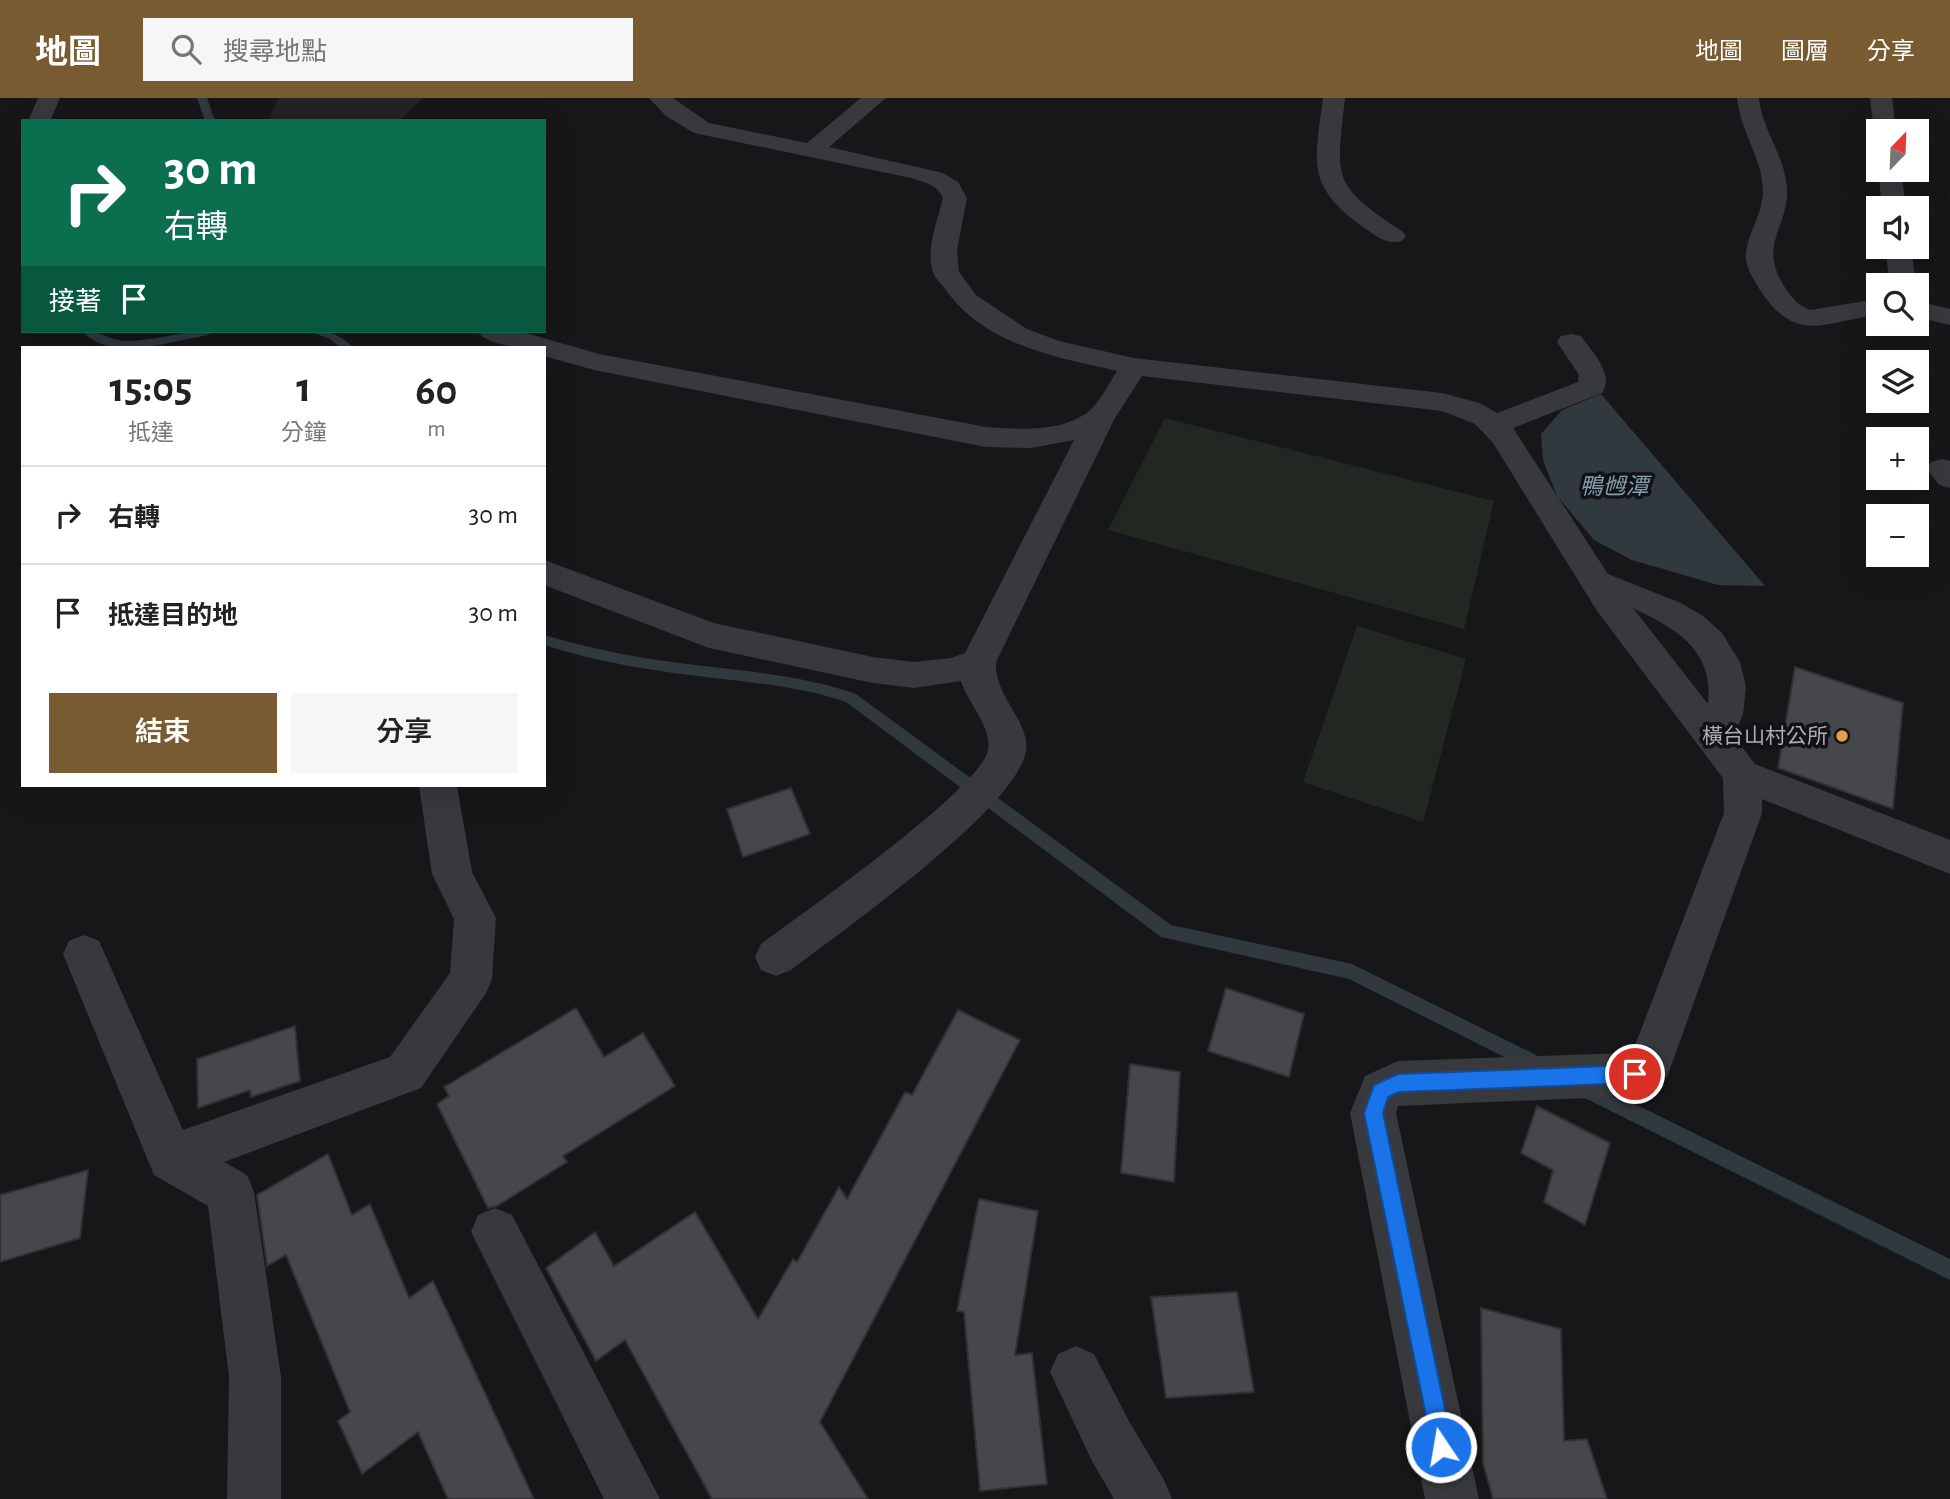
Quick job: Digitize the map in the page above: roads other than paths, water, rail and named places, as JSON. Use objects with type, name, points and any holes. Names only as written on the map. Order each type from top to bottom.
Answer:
[{"type":"street","points":[[39,119],[49,98]]},
{"type":"street","points":[[660,98],[674,111],[702,128],[916,172],[945,183],[953,191],[955,198],[944,250],[946,272],[967,301],[1017,335],[1050,347],[1134,367],[1442,402],[1474,410],[1495,424],[1596,582],[1742,775],[1950,857]]},
{"type":"street","points":[[811,150],[874,98]]},
{"type":"street","points":[[1334,98],[1328,172],[1332,186],[1370,220],[1393,236]]},
{"type":"street","points":[[1748,98],[1751,122],[1771,163],[1775,185],[1775,208],[1761,241],[1758,263],[1773,290],[1792,310],[1808,319],[1828,319],[1866,307]]},
{"type":"street","points":[[1881,98],[1884,119]]},
{"type":"street","points":[[1929,312],[1950,317]]},
{"type":"street","points":[[498,333],[541,346]]},
{"type":"street","points":[[1495,424],[1592,387],[1593,375],[1571,342]]},
{"type":"street","points":[[546,348],[594,362],[986,437],[1044,439],[1077,430],[1100,418]]},
{"type":"street","points":[[776,957],[928,842],[1001,766],[1007,747],[1004,731],[976,674],[978,663],[1100,418],[1134,367]]},
{"type":"street","points":[[546,573],[709,635],[845,664],[915,675],[952,671],[978,663]]},
{"type":"street","points":[[1596,582],[1643,597],[1678,614],[1705,637],[1725,668],[1729,698],[1725,715],[1705,726]]},
{"type":"street","points":[[1452,1499],[1373,1113],[1381,1091],[1398,1083],[1635,1074],[1651,1062],[1743,813],[1742,775]]},
{"type":"street","points":[[171,1158],[405,1073],[471,979],[475,918],[452,874],[438,787]]},
{"type":"street","points":[[84,954],[171,1158],[230,1192],[256,1377],[254,1499]]},
{"type":"street","points":[[495,1232],[633,1499]]},
{"type":"street","points":[[1076,1372],[1111,1441],[1145,1499]]},
{"type":"water","name":"鴨乸潭","points":[[1601,394],[1765,586],[1718,585],[1632,560],[1594,540],[1557,496],[1543,460],[1541,434],[1562,410]]},
{"type":"waterway","points":[[202,98],[209,119]]},
{"type":"waterway","points":[[90,333],[112,344],[127,345],[199,333]]},
{"type":"waterway","points":[[321,333],[334,337],[345,346]]},
{"type":"waterway","points":[[546,641],[614,658],[794,683],[851,698],[1167,932],[1352,972],[1540,1066]]},
{"type":"waterway","points":[[1586,1089],[1950,1270]]},
{"type":"place","name":"橫台山村公所","points":[[1842,736]]}]
